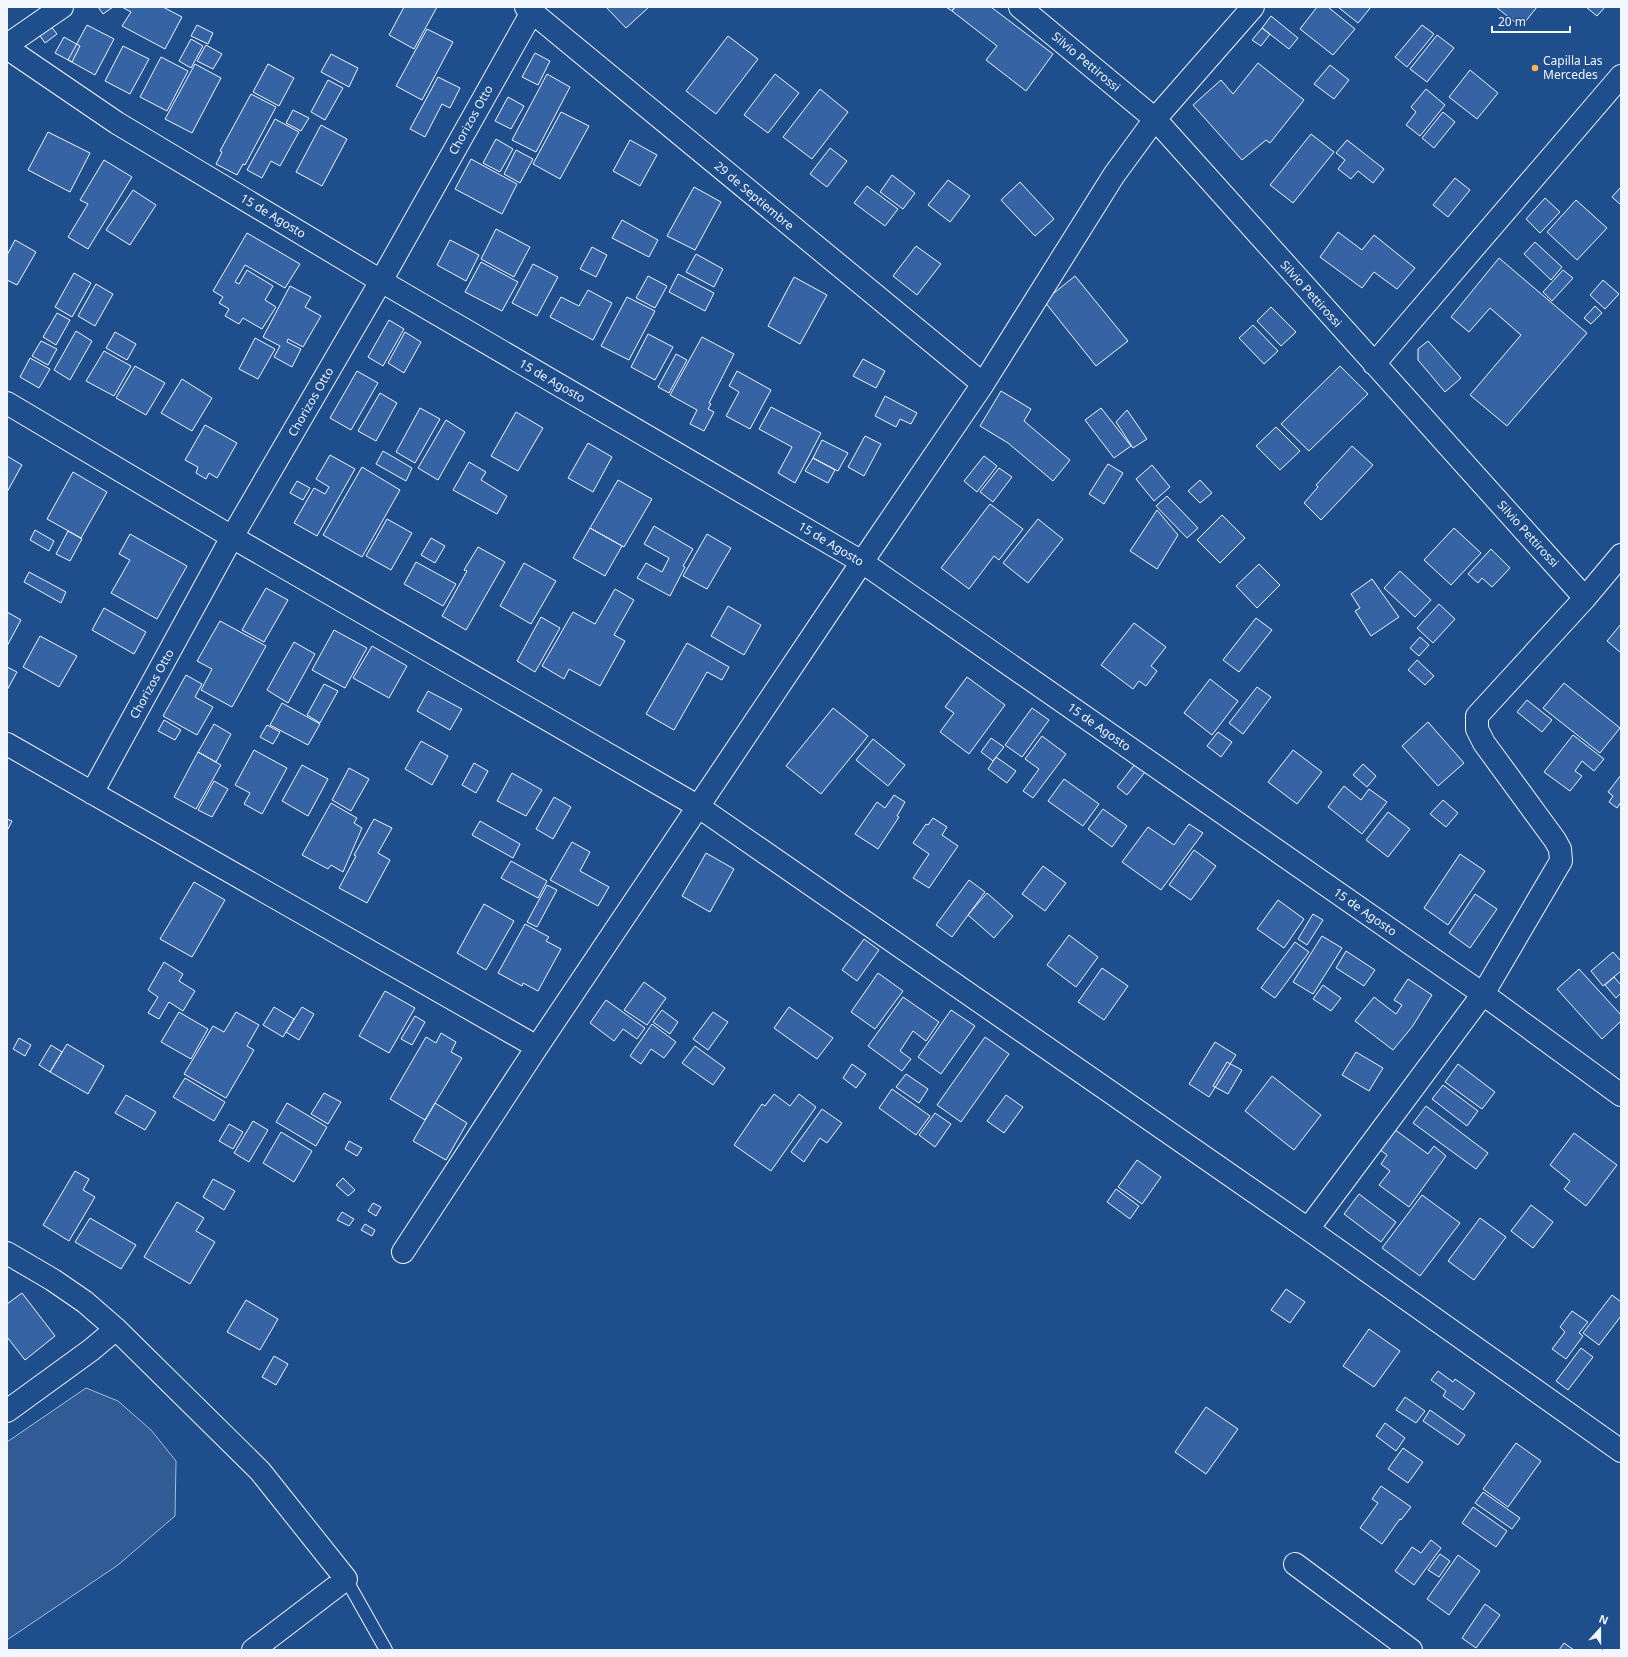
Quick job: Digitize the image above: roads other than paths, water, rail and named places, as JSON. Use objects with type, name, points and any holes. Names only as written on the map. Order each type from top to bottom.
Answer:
[{"type":"street","points":[[7,47],[62,7]]},
{"type":"street","name":"Silvio Pettirossi","points":[[1020,7],[1155,119],[1585,598]]},
{"type":"street","points":[[403,1252],[537,1047],[983,384],[1114,175],[1155,119],[1254,7]]},
{"type":"street","name":"Chorizos Otto","points":[[92,793],[232,537],[381,281],[529,9]]},
{"type":"street","name":"29 de Septiembre","points":[[529,9],[983,384]]},
{"type":"street","name":"15 de Agosto","points":[[7,47],[117,123],[381,281],[862,562],[1483,994],[1621,1095]]},
{"type":"street","points":[[1374,364],[1621,76]]},
{"type":"street","points":[[7,403],[232,537],[699,807],[1308,1229],[1621,1451]]},
{"type":"street","points":[[1308,1229],[1483,994],[1561,861],[1560,849],[1555,840],[1484,743],[1477,729],[1477,716],[1585,598],[1621,555]]},
{"type":"street","points":[[7,744],[537,1047]]},
{"type":"street","points":[[7,1253],[53,1280],[85,1302],[116,1329],[260,1471],[346,1579],[253,1650]]},
{"type":"street","points":[[7,1411],[91,1350],[116,1329]]},
{"type":"street","points":[[1295,1564],[1411,1650]]},
{"type":"lane","points":[[346,1579],[386,1650]]},
{"type":"place","name":"Capilla Las Mercedes","points":[[1535,68]]}]
